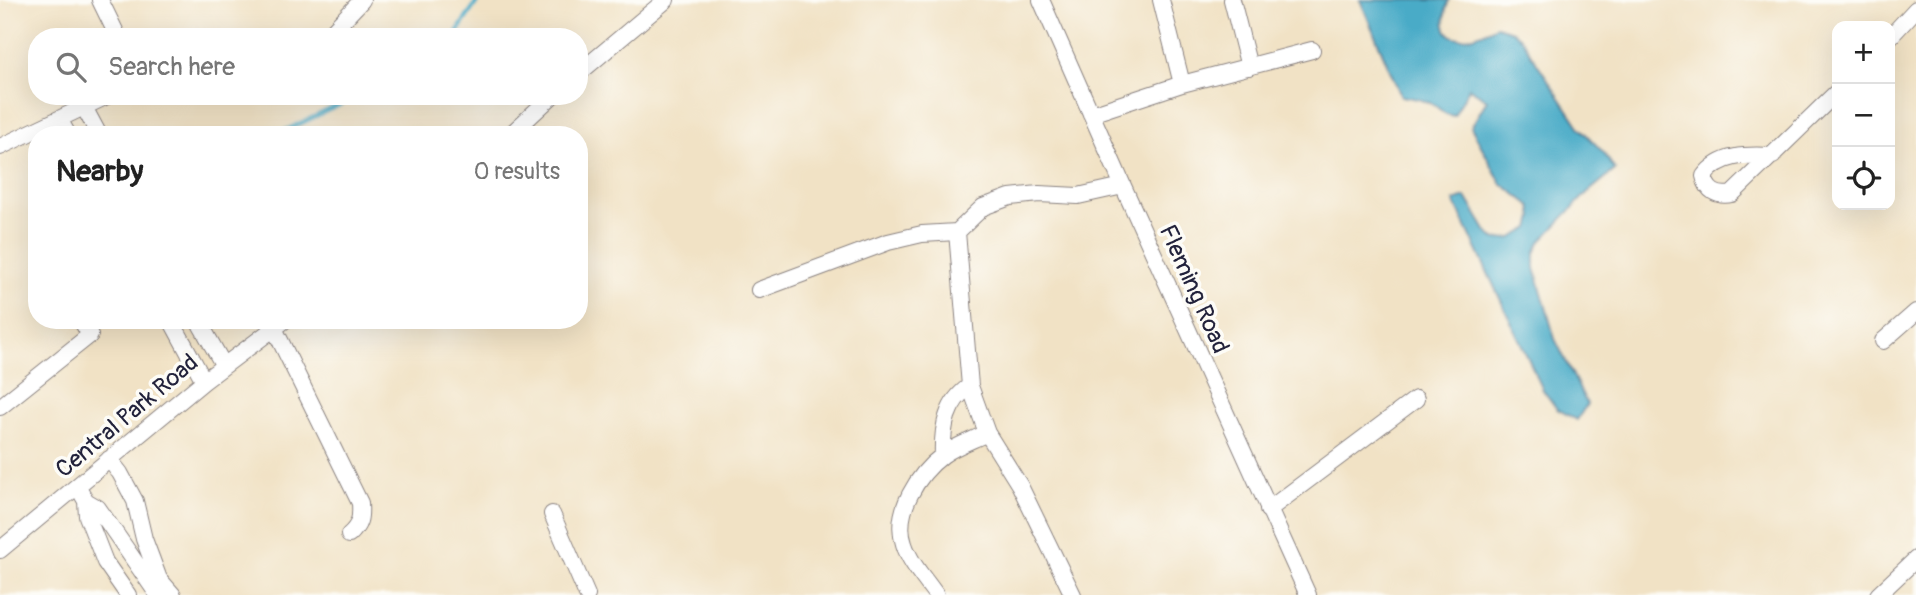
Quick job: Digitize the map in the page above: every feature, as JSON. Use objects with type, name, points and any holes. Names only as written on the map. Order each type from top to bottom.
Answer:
[{"type":"street","points":[[100,0],[114,28]]},
{"type":"street","points":[[336,28],[362,0]]},
{"type":"street","name":"Fleming Road","points":[[1041,0],[1308,595]]},
{"type":"street","points":[[1161,0],[1182,84]]},
{"type":"street","points":[[1232,0],[1249,67]]},
{"type":"street","points":[[588,64],[656,3]]},
{"type":"street","points":[[1895,32],[1916,9]]},
{"type":"street","points":[[1091,114],[1182,84],[1312,50]]},
{"type":"street","points":[[1773,156],[1832,97]]},
{"type":"street","points":[[44,126],[88,105]]},
{"type":"street","points":[[520,126],[542,105]]},
{"type":"street","points":[[84,107],[94,126]]},
{"type":"street","points":[[59,119],[63,126]]},
{"type":"street","points":[[0,147],[28,134]]},
{"type":"street","points":[[759,290],[888,242],[922,234],[957,232],[983,207],[1010,197],[1040,194],[1078,196],[1123,186]]},
{"type":"street","points":[[957,232],[970,386],[987,433],[1020,486],[1073,595]]},
{"type":"street","points":[[1883,341],[1916,312]]},
{"type":"street","points":[[0,407],[90,335],[86,329]]},
{"type":"street","points":[[176,329],[204,381]]},
{"type":"street","points":[[203,329],[224,366]]},
{"type":"street","name":"Central Park Road","points":[[0,550],[82,494],[109,459],[204,381],[273,329]]},
{"type":"street","points":[[282,329],[360,503],[361,517],[357,528],[349,535]]},
{"type":"street","points":[[943,455],[943,432],[948,412],[958,393],[970,386]]},
{"type":"street","points":[[1268,510],[1416,399]]},
{"type":"street","points":[[936,595],[903,543],[902,517],[911,489],[943,455],[987,433]]},
{"type":"street","points":[[109,459],[135,501],[144,539],[159,579],[173,595]]},
{"type":"street","points":[[82,494],[87,516],[105,562],[128,595]]},
{"type":"street","points":[[82,494],[99,508],[158,595]]},
{"type":"street","points":[[552,514],[587,595]]},
{"type":"street","points":[[1878,595],[1916,559]]},
{"type":"water","points":[[1360,0],[1449,0],[1445,26],[1448,33],[1455,37],[1474,36],[1496,26],[1512,31],[1521,39],[1580,128],[1604,153],[1615,170],[1587,193],[1540,242],[1535,253],[1535,268],[1555,339],[1587,404],[1577,420],[1557,409],[1543,390],[1454,201],[1466,197],[1487,232],[1496,240],[1512,238],[1530,228],[1533,217],[1531,206],[1501,183],[1471,127],[1487,100],[1469,88],[1454,116],[1426,101],[1401,96]]},
{"type":"waterway","points":[[460,28],[478,0]]},
{"type":"waterway","points":[[295,126],[339,105]]}]
